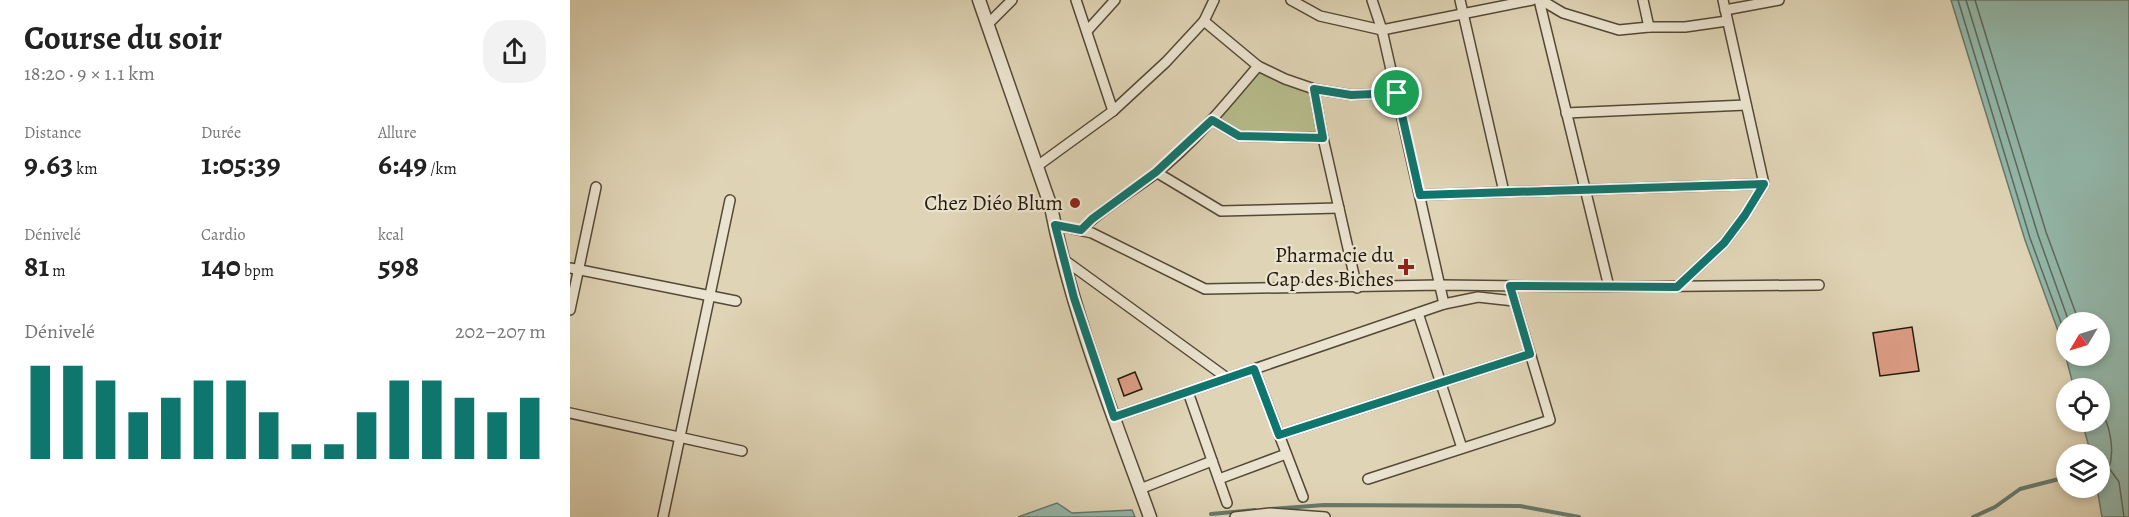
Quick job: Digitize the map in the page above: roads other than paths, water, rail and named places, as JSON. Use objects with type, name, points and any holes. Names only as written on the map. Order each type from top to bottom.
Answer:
[{"type":"street","points":[[979,0],[1052,207],[1063,259],[1114,417],[1150,517]]},
{"type":"street","points":[[987,25],[1012,0]]},
{"type":"street","points":[[1076,0],[1113,111]]},
{"type":"street","points":[[1087,31],[1115,0]]},
{"type":"street","points":[[1036,167],[1113,111],[1166,62],[1204,21],[1214,0]]},
{"type":"street","points":[[1291,0],[1320,16],[1382,30],[1532,0]]},
{"type":"street","points":[[1372,0],[1382,30],[1397,93],[1444,304]]},
{"type":"street","points":[[1460,0],[1504,192]]},
{"type":"street","points":[[1540,0],[1563,13],[1619,30],[1685,27],[1727,21]]},
{"type":"street","points":[[1540,0],[1609,287]]},
{"type":"street","points":[[1643,0],[1649,27]]},
{"type":"street","points":[[1677,287],[1724,243],[1764,184],[1724,5],[1779,0]]},
{"type":"street","points":[[1204,21],[1257,66],[1285,79],[1314,89],[1351,95],[1397,93]]},
{"type":"street","points":[[1081,230],[1092,219],[1156,172],[1212,120],[1257,66]]},
{"type":"street","points":[[1314,89],[1357,288]]},
{"type":"street","points":[[1566,112],[1746,105]]},
{"type":"street","points":[[1212,120],[1239,136],[1323,138]]},
{"type":"street","points":[[1156,172],[1221,212],[1339,208]]},
{"type":"street","points":[[1420,195],[1764,184]]},
{"type":"street","points":[[570,310],[574,269],[596,188]]},
{"type":"street","points":[[663,517],[730,200]]},
{"type":"street","points":[[1055,225],[1092,233],[1205,289],[1440,285],[1609,287],[1819,285]]},
{"type":"street","points":[[1063,259],[1227,378]]},
{"type":"street","points":[[574,269],[736,301]]},
{"type":"street","points":[[1368,478],[1550,420],[1510,286]]},
{"type":"street","points":[[1114,417],[1444,304],[1478,297],[1514,302]]},
{"type":"street","points":[[1418,313],[1462,448]]},
{"type":"street","points":[[1279,435],[1530,354]]},
{"type":"street","points":[[1254,369],[1303,497]]},
{"type":"street","points":[[1188,392],[1227,503]]},
{"type":"street","points":[[570,413],[742,451]]},
{"type":"street","points":[[1219,479],[1286,454]]},
{"type":"street","points":[[1140,489],[1212,461]]},
{"type":"street","points":[[1235,517],[1270,513],[1325,517]]},
{"type":"water","points":[[1951,0],[2129,0],[2129,517],[2102,517],[2099,498],[2110,498],[2110,444],[2088,444],[2085,432],[2110,432],[2110,378],[2071,378],[2068,366],[2110,366],[2110,312],[2056,312],[2056,325],[2025,240]]},
{"type":"water","points":[[1057,503],[1072,513],[1132,510],[1135,517],[1018,517]]},
{"type":"waterway","points":[[1973,517],[1995,507],[2020,489],[2056,480]]},
{"type":"waterway","points":[[1271,509],[1324,505],[1520,506],[1579,517]]},
{"type":"waterway","points":[[1211,514],[1255,510]]},
{"type":"place","name":"Chez Diéo Blum","points":[[1075,203]]},
{"type":"place","name":"Pharmacie du Cap des Biches","points":[[1406,267]]}]
